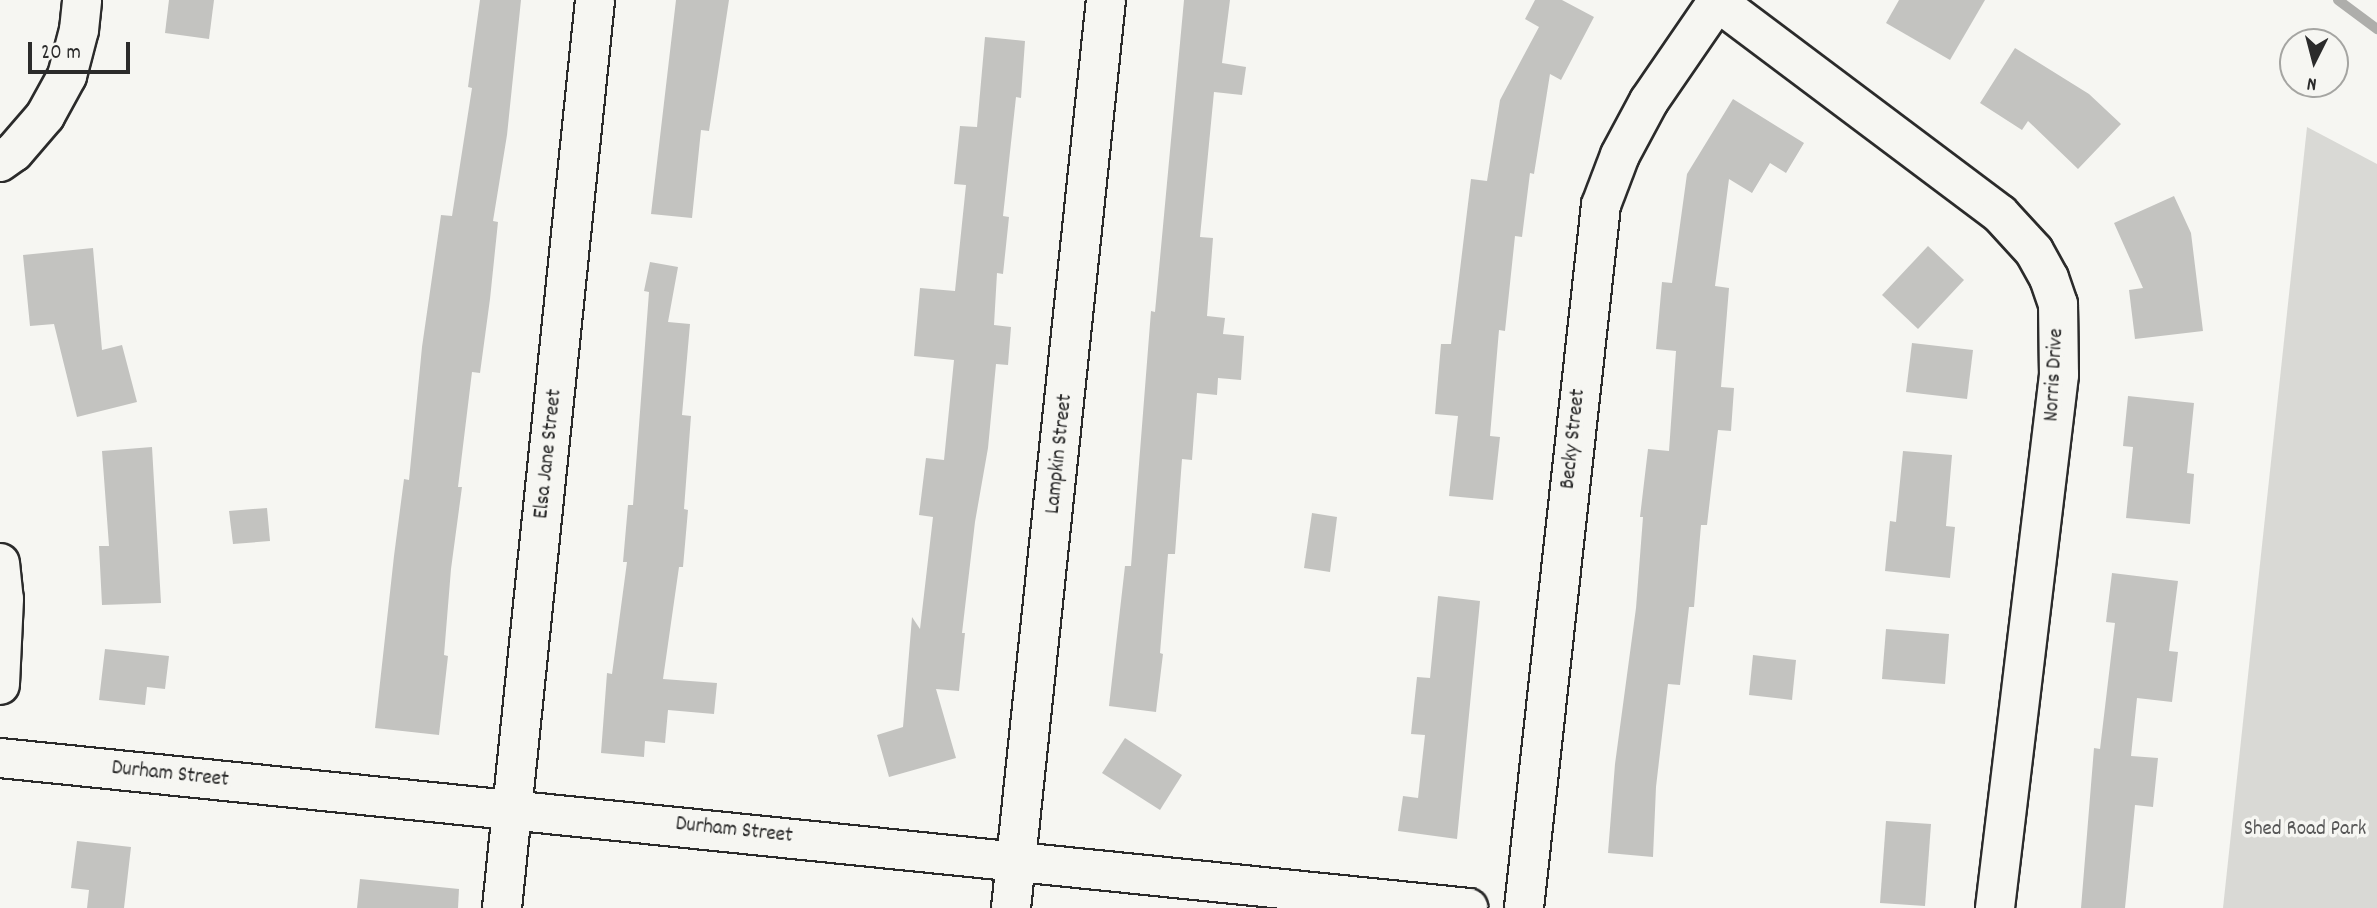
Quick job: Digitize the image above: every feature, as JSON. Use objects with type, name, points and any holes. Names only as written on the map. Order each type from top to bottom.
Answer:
[{"type":"street","points":[[0,162],[14,152],[45,116],[68,76],[79,30],[82,0]]},
{"type":"street","name":"Elsa Jane Street","points":[[502,908],[595,0]]},
{"type":"street","name":"Lampkin Street","points":[[1011,908],[1106,0]]},
{"type":"street","name":"Becky Street","points":[[1524,908],[1601,205],[1620,155],[1648,101],[1716,1]]},
{"type":"street","name":"Norris Drive","points":[[1716,1],[2000,214],[2034,251],[2049,278],[2058,304],[2059,375],[1995,908]]},
{"type":"street","points":[[0,563],[4,598],[0,685]]},
{"type":"street","name":"Durham Street","points":[[0,758],[1468,908]]},
{"type":"green space","name":"Shed Road Park","points":[[2307,127],[2377,164],[2377,908],[2223,908]]},
{"type":"building","points":[[169,0],[214,0],[209,39],[165,33]]},
{"type":"building","points":[[480,0],[521,0],[507,135],[493,221],[498,222],[490,299],[480,373],[472,372],[458,487],[462,487],[451,569],[444,655],[448,656],[439,735],[375,728],[394,556],[404,479],[409,480],[422,347],[441,215],[452,216],[472,88],[468,87]]},
{"type":"building","points":[[676,0],[729,0],[709,131],[701,130],[692,218],[651,214]]},
{"type":"building","points":[[1184,0],[1230,0],[1222,63],[1246,67],[1242,95],[1214,92],[1200,237],[1213,238],[1207,316],[1225,318],[1223,334],[1244,336],[1241,380],[1218,378],[1217,395],[1197,393],[1192,460],[1182,459],[1175,554],[1168,554],[1160,653],[1163,654],[1156,712],[1109,706],[1125,566],[1131,566],[1151,311],[1155,312]]},
{"type":"building","points":[[1535,0],[1562,0],[1594,17],[1561,80],[1550,74],[1534,174],[1530,173],[1522,237],[1515,236],[1505,331],[1499,330],[1490,436],[1500,437],[1493,500],[1449,496],[1458,416],[1435,414],[1441,344],[1451,344],[1471,179],[1487,181],[1500,100],[1539,27],[1525,19]]},
{"type":"building","points":[[1899,0],[1985,0],[1950,60],[1886,23]]},
{"type":"building","points":[[985,37],[1025,41],[1021,98],[1016,97],[1003,216],[1009,217],[1003,274],[997,273],[994,325],[1011,327],[1008,365],[996,364],[988,448],[975,522],[962,633],[965,633],[959,691],[936,689],[956,758],[889,777],[877,735],[903,727],[912,617],[920,629],[933,517],[919,515],[926,458],[944,460],[954,360],[914,356],[920,288],[955,291],[966,185],[954,184],[960,126],[977,127]]},
{"type":"building","points":[[2015,48],[2089,94],[2121,124],[2078,169],[2028,121],[2022,130],[1980,103]]},
{"type":"building","points":[[1733,99],[1804,143],[1786,173],[1770,163],[1752,193],[1729,179],[1715,286],[1729,288],[1721,387],[1734,388],[1731,431],[1718,430],[1707,525],[1701,525],[1694,607],[1689,607],[1680,685],[1668,684],[1656,787],[1653,857],[1608,853],[1615,764],[1636,608],[1643,517],[1640,517],[1648,449],[1669,451],[1676,351],[1656,349],[1662,282],[1672,283],[1687,174]]},
{"type":"building","points":[[2174,196],[2191,233],[2203,331],[2135,339],[2129,290],[2143,288],[2114,223]]},
{"type":"building","points":[[1928,246],[1964,280],[1918,329],[1882,295]]},
{"type":"building","points":[[93,248],[102,350],[122,345],[137,402],[77,417],[54,324],[30,326],[23,255]]},
{"type":"building","points":[[650,262],[678,267],[668,322],[690,324],[682,415],[691,416],[684,509],[688,510],[683,567],[679,567],[663,679],[717,683],[714,714],[668,710],[665,743],[645,741],[644,757],[601,753],[607,673],[612,674],[627,562],[623,562],[628,505],[633,505],[649,292],[644,291]]},
{"type":"building","points":[[1912,343],[1973,350],[1967,399],[1906,392]]},
{"type":"building","points":[[2128,396],[2194,403],[2187,473],[2194,474],[2190,524],[2126,518],[2133,447],[2123,446]]},
{"type":"building","points":[[152,447],[161,603],[102,605],[99,546],[109,546],[102,451]]},
{"type":"building","points":[[1903,451],[1952,455],[1946,526],[1955,527],[1950,578],[1885,571],[1890,521],[1896,522]]},
{"type":"building","points":[[267,508],[270,541],[233,544],[229,511]]},
{"type":"building","points":[[1312,513],[1337,517],[1330,572],[1304,568]]},
{"type":"building","points":[[2112,573],[2178,581],[2169,651],[2178,652],[2172,702],[2137,698],[2131,756],[2158,758],[2153,807],[2135,805],[2125,908],[2081,908],[2094,748],[2100,749],[2115,623],[2106,622]]},
{"type":"building","points":[[1438,596],[1480,601],[1457,839],[1398,831],[1403,796],[1418,798],[1425,735],[1411,734],[1417,677],[1430,678]]},
{"type":"building","points":[[1886,629],[1949,634],[1945,684],[1882,679]]},
{"type":"building","points":[[105,649],[169,656],[165,689],[147,687],[145,705],[99,700]]},
{"type":"building","points":[[1753,655],[1796,660],[1792,700],[1749,695]]},
{"type":"building","points":[[1125,738],[1182,775],[1160,810],[1102,773]]},
{"type":"building","points":[[1886,821],[1931,824],[1925,906],[1880,903]]},
{"type":"building","points":[[77,841],[131,847],[124,908],[87,908],[89,890],[71,888]]},
{"type":"building","points":[[360,879],[459,889],[458,908],[357,908]]},
{"type":"waterway","points":[[2338,0],[2377,29]]}]
